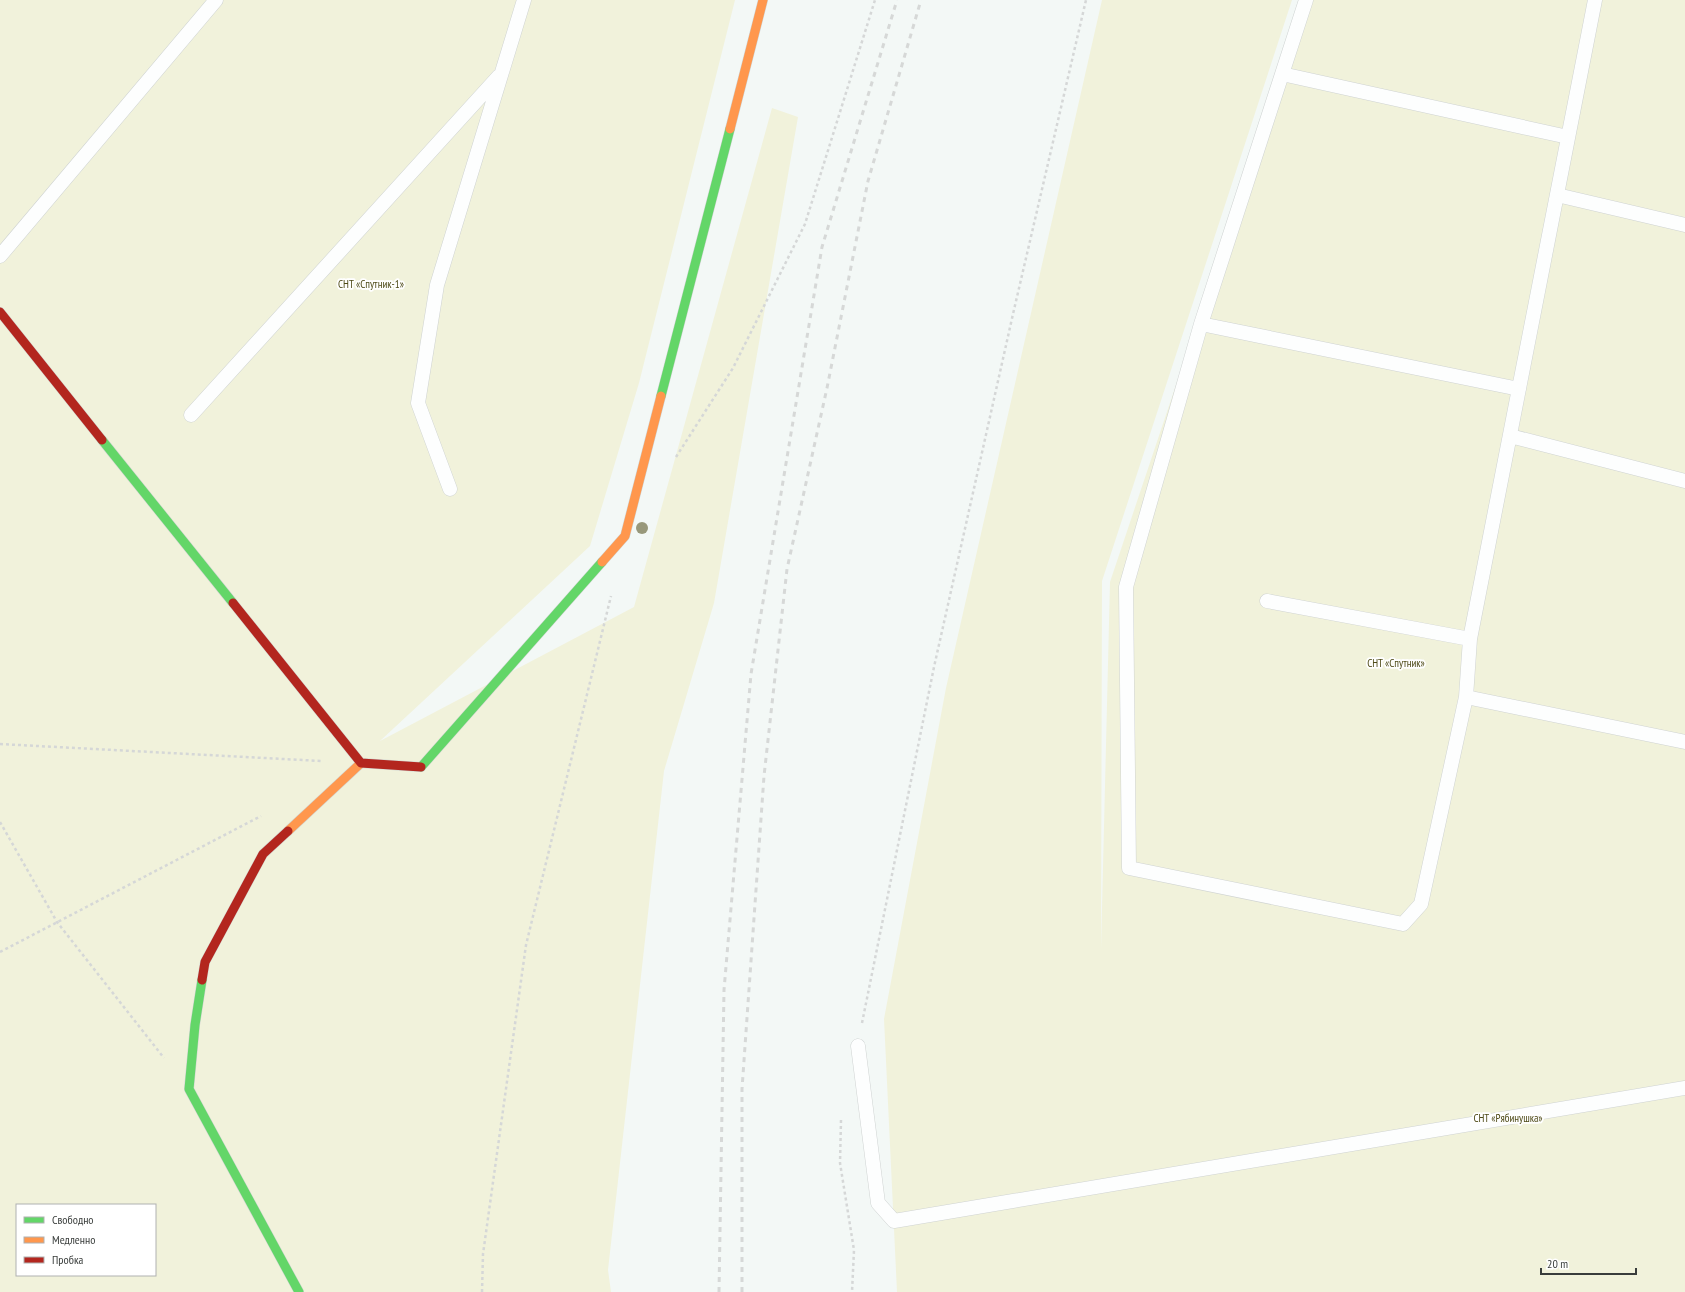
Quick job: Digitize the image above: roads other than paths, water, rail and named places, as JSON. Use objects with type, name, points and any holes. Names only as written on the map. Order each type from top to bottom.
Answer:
[{"type":"street","points":[[299,1292],[189,1089],[195,1025],[205,962],[263,854],[361,763],[422,766],[625,536],[763,0]]},
{"type":"street","points":[[0,312],[361,763]]},
{"type":"lane","points":[[0,256],[216,0]]},
{"type":"lane","points":[[450,489],[418,403],[437,285],[524,0]]},
{"type":"lane","points":[[1306,0],[1200,324],[1126,587],[1129,868],[1403,924],[1421,904],[1466,697],[1470,639],[1595,0]]},
{"type":"lane","points":[[191,415],[502,72]]},
{"type":"lane","points":[[1282,74],[1568,137]]},
{"type":"lane","points":[[1557,195],[1685,225]]},
{"type":"lane","points":[[1200,324],[1519,389]]},
{"type":"lane","points":[[1510,436],[1685,481]]},
{"type":"lane","points":[[1267,601],[1470,639]]},
{"type":"lane","points":[[1466,697],[1685,742]]},
{"type":"lane","points":[[858,1046],[878,1203],[894,1221],[1685,1088]]},
{"type":"railway","points":[[719,1292],[724,990],[751,674],[822,247],[897,0]]},
{"type":"railway","points":[[742,1292],[742,1089],[764,776],[787,569],[827,388],[868,181],[921,0]]},
{"type":"park label","name":"СНТ «Спутник-1»","points":[[371,284]]},
{"type":"park label","name":"СНТ «Спутник»","points":[[1396,663]]},
{"type":"park label","name":"СНТ «Рябинушка»","points":[[1508,1118]]}]
